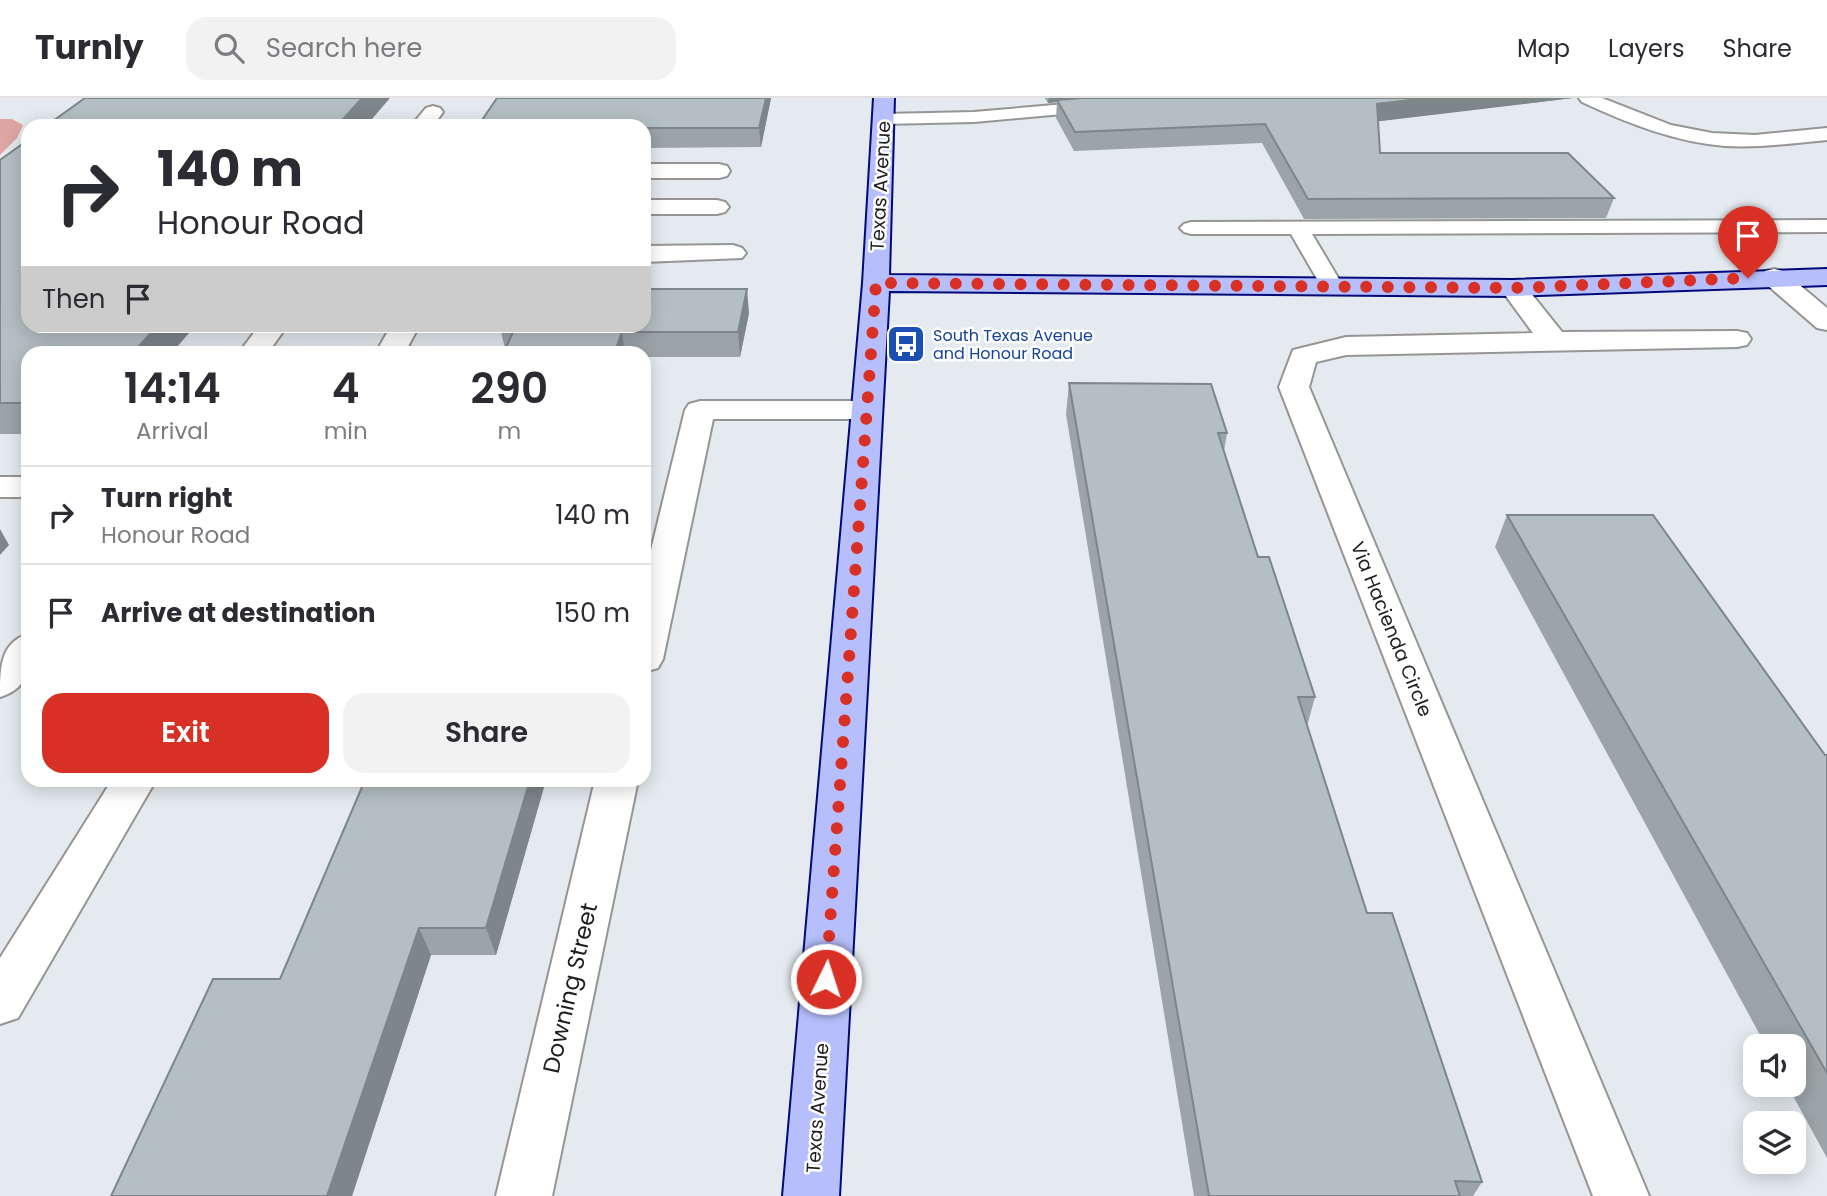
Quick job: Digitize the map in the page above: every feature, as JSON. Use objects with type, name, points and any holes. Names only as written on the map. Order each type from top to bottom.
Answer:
[{"type":"street","name":"Texas Avenue","points":[[811,1196],[876,283],[884,107]]},
{"type":"street","points":[[651,171],[719,171]]},
{"type":"street","points":[[651,208],[717,207]]},
{"type":"street","points":[[651,254],[733,253]]},
{"type":"street","points":[[876,283],[1513,288],[1827,276]]},
{"type":"street","points":[[1774,277],[1827,322]]},
{"type":"street","points":[[1513,288],[1554,341],[1737,339]]},
{"type":"street","name":"Via Hacienda Circle","points":[[1554,341],[1346,346],[1303,356],[1294,387],[1621,1196]]},
{"type":"street","points":[[651,628],[700,410],[865,410]]},
{"type":"street","points":[[0,487],[21,487]]},
{"type":"street","points":[[0,683],[21,656]]},
{"type":"street","points":[[0,1002],[131,787]]},
{"type":"street","name":"Downing Street","points":[[524,1196],[615,787]]},
{"type":"lane","points":[[1588,98],[1669,129],[1713,139],[1761,139],[1827,134]]},
{"type":"lane","points":[[884,107],[974,117],[1123,104]]},
{"type":"lane","points":[[1191,228],[1827,226]]},
{"type":"lane","points":[[1299,229],[1332,286]]},
{"type":"shaded area","points":[[0,119],[12,119],[21,124],[21,129],[17,138],[0,155]]},
{"type":"building","points":[[85,98],[362,98],[343,119],[56,119]]},
{"type":"building","points":[[497,98],[766,98],[759,128],[651,128],[651,119],[483,119]]},
{"type":"building","points":[[1427,98],[1377,104],[1380,153],[1568,153],[1614,198],[1308,199],[1265,124],[1075,132],[1057,100]]},
{"type":"building","points":[[21,145],[21,333],[151,333],[139,346],[21,346],[21,403],[0,403],[0,160]]},
{"type":"building","points":[[651,289],[747,289],[738,332],[651,332]]},
{"type":"building","points":[[513,333],[622,333],[617,346],[507,346]]},
{"type":"building","points":[[1069,383],[1211,384],[1227,433],[1218,433],[1258,557],[1269,557],[1315,697],[1298,697],[1367,913],[1392,913],[1482,1182],[1455,1181],[1460,1196],[1209,1196]]},
{"type":"building","points":[[1507,515],[1653,515],[1827,755],[1827,1073]]},
{"type":"building","points":[[362,787],[528,787],[486,928],[419,928],[327,1196],[111,1196],[213,979],[280,979]]},
{"type":"place","name":"South Texas Avenue and Honour Road","points":[[906,344]]},
{"type":"route","points":[[826,979],[876,283],[1513,288],[1748,278]]}]
